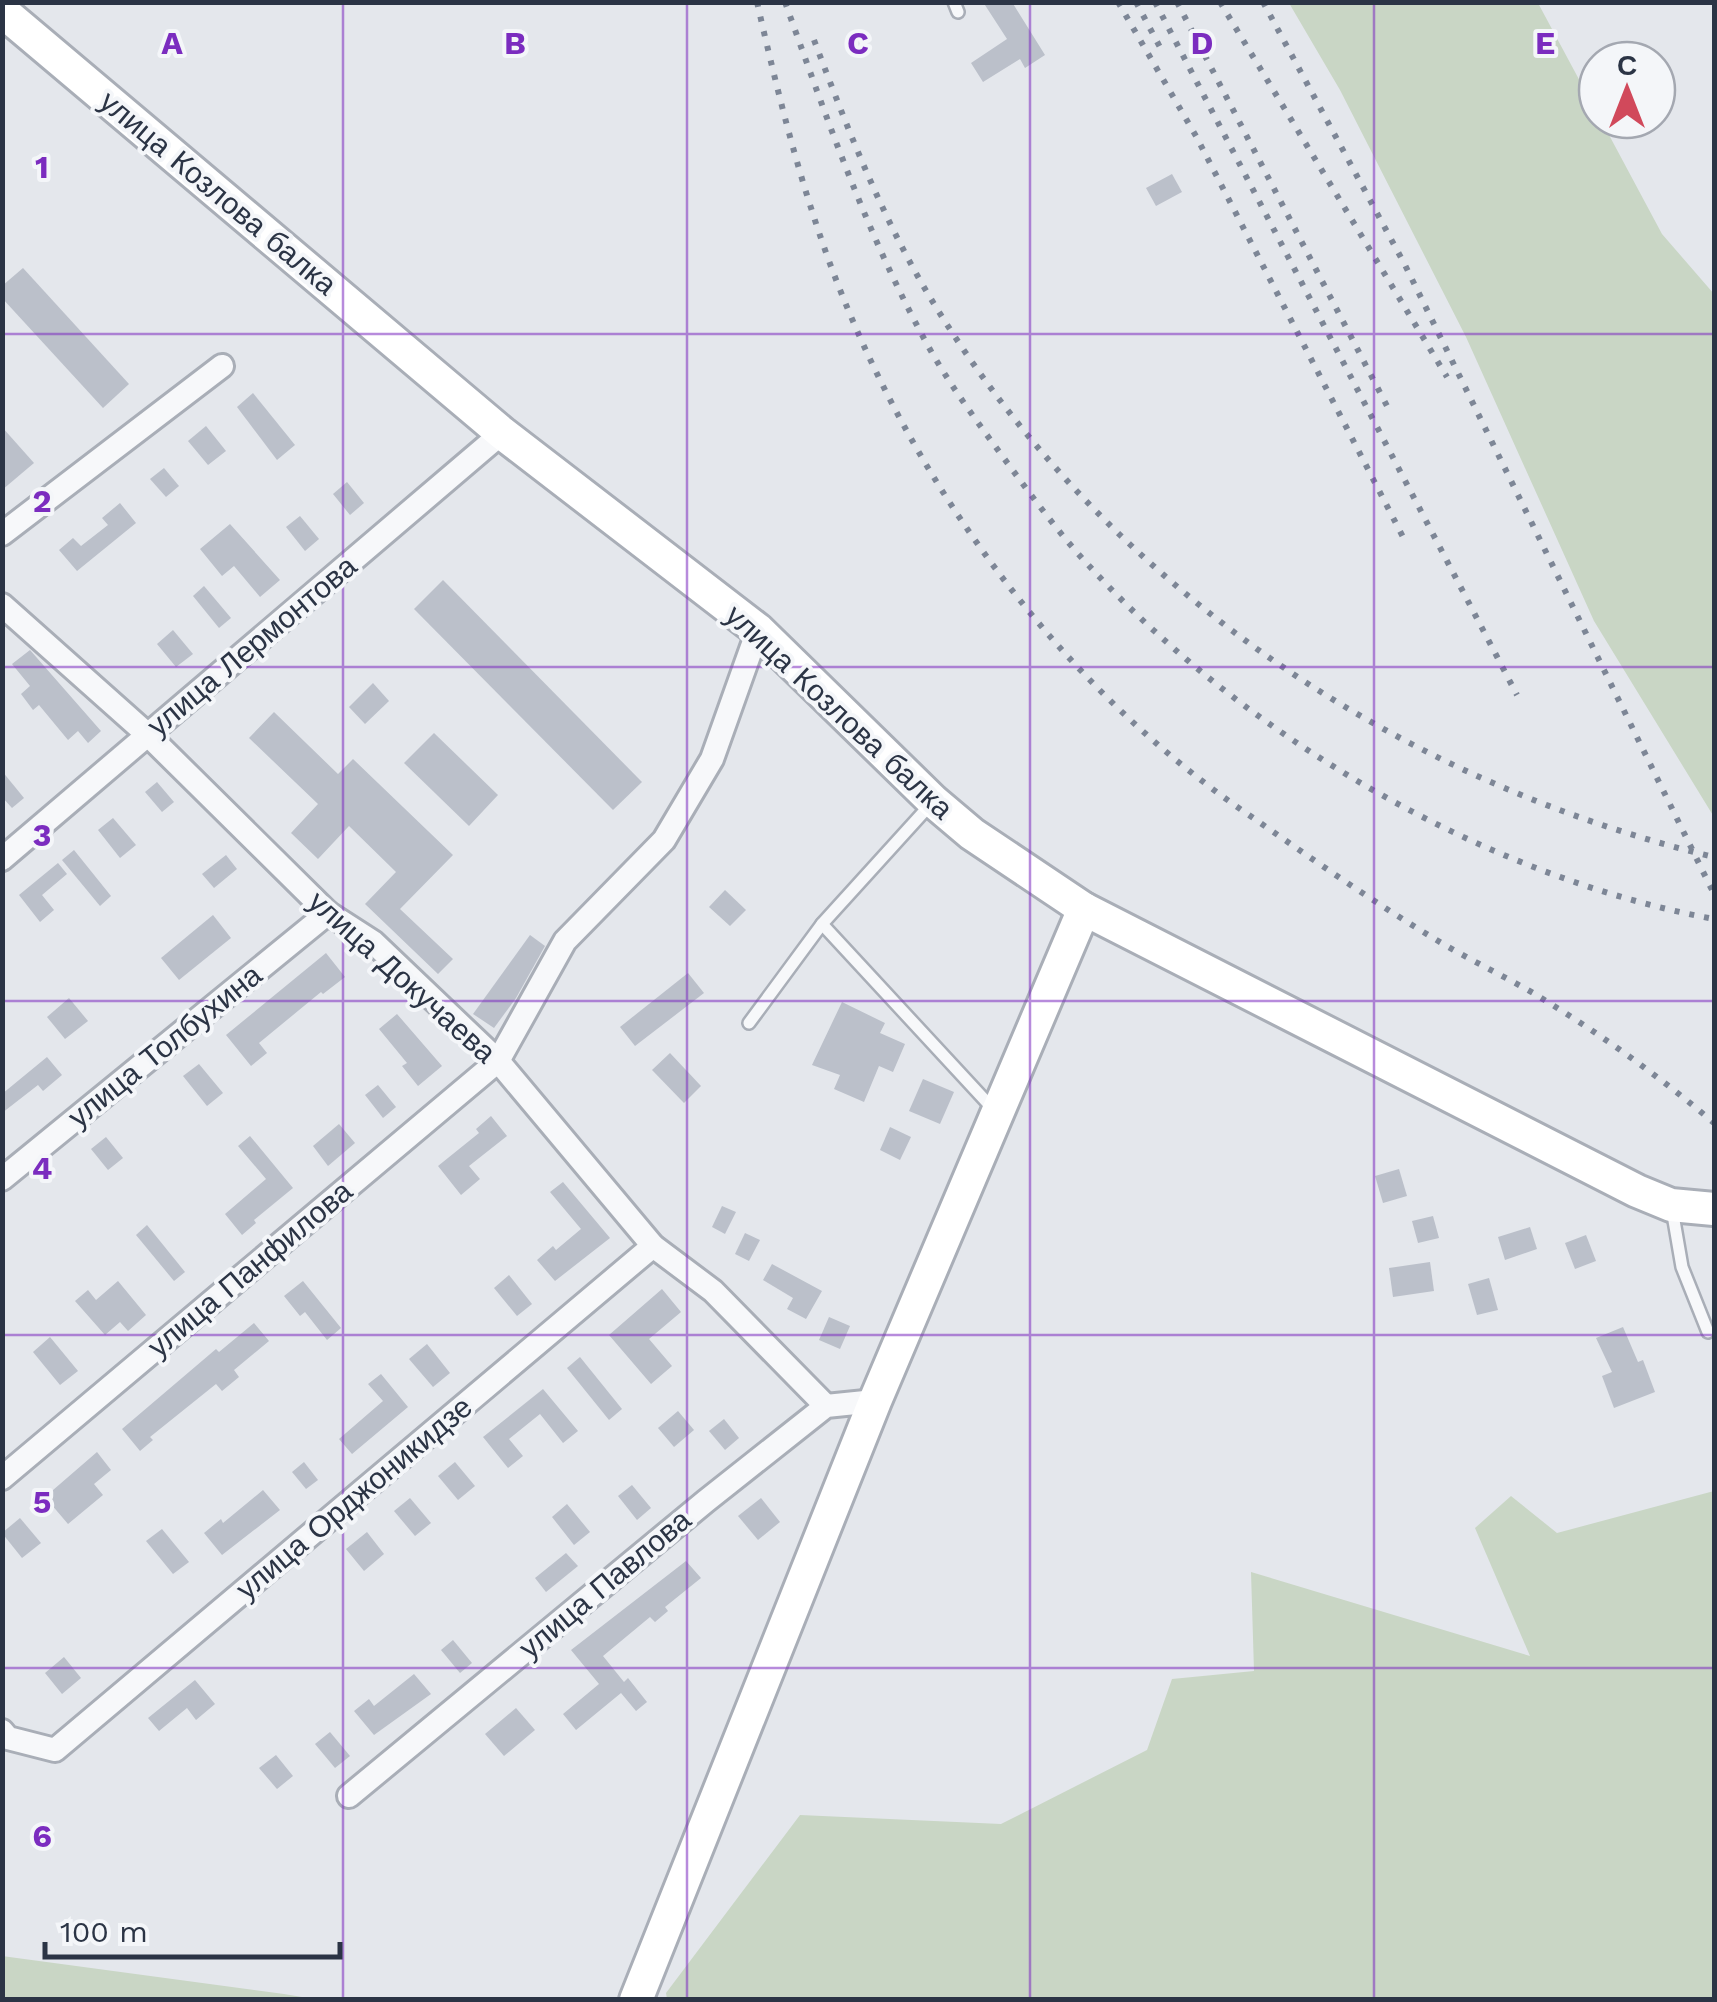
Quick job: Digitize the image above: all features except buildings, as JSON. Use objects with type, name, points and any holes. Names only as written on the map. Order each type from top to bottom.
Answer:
[{"type":"main road","name":"улица Козлова балка","points":[[2,11],[502,433],[758,630],[933,802],[972,834],[1084,909],[1636,1191],[1671,1205],[1714,1209]]},
{"type":"main road","points":[[636,2000],[875,1400],[1084,909]]},
{"type":"street","points":[[2,534],[222,366]]},
{"type":"street","name":"улица Лермонтова","points":[[2,859],[502,433]]},
{"type":"street","name":"улица Докучаева","points":[[2,604],[148,735],[328,913],[373,942],[498,1061],[654,1246],[713,1291],[826,1406]]},
{"type":"street","points":[[498,1061],[565,941],[664,840],[712,759],[758,630]]},
{"type":"street","name":"улица Толбухина","points":[[2,1178],[328,913]]},
{"type":"street","name":"улица Панфилова","points":[[2,1478],[498,1061]]},
{"type":"street","name":"улица Орджоникидзе","points":[[2,1731],[8,1738],[54,1750],[654,1246]]},
{"type":"street","points":[[826,1406],[875,1400]]},
{"type":"street","name":"улица Павлова","points":[[349,1796],[826,1406]]},
{"type":"lane","points":[[750,1024],[822,924],[933,802]]},
{"type":"lane","points":[[822,924],[997,1113]]},
{"type":"lane","points":[[1671,1205],[1682,1268],[1708,1332]]},
{"type":"green space","points":[[1289,3],[1538,3],[1577,76],[1577,140],[1612,140],[1662,234],[1714,294],[1714,817],[1594,621],[1466,337],[1340,90]]},
{"type":"green space","points":[[1714,1491],[1714,1999],[667,1999],[666,1993],[800,1815],[1001,1824],[1147,1750],[1172,1679],[1254,1671],[1251,1572],[1530,1656],[1475,1528],[1511,1496],[1557,1533]]},
{"type":"green space","points":[[2,1956],[284,1994],[314,1999],[3,1999]]},
{"type":"railway","points":[[757,2],[812,211],[844,299],[882,385],[928,468],[980,548],[1039,623],[1103,693],[1172,757],[1246,813],[1420,930],[1580,1023],[1714,1123]]},
{"type":"railway","points":[[785,2],[867,219],[935,359],[1057,529],[1154,631],[1223,690],[1298,743],[1376,792],[1458,835],[1543,871],[1628,899],[1714,919]]},
{"type":"railway","points":[[1118,2],[1196,136],[1403,537]]},
{"type":"railway","points":[[1136,2],[1162,51]]},
{"type":"railway","points":[[1155,2],[1517,695]]},
{"type":"railway","points":[[1177,2],[1387,406]]},
{"type":"railway","points":[[1220,2],[1447,377]]},
{"type":"railway","points":[[1263,2],[1405,265],[1714,894]]},
{"type":"railway","points":[[814,40],[876,193],[921,282],[990,388],[1071,484],[1160,572],[1259,650],[1364,718],[1476,775],[1593,822],[1714,857]]}]
